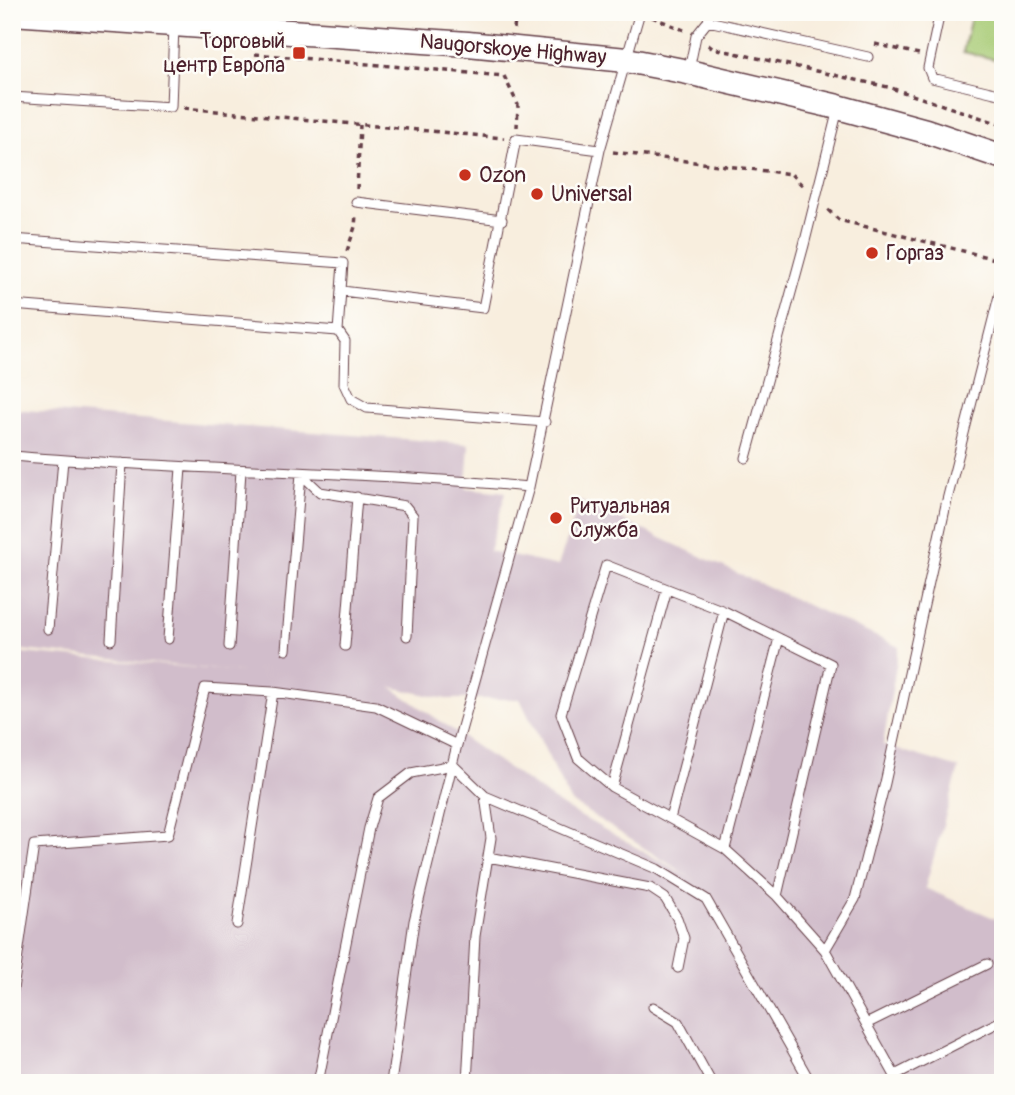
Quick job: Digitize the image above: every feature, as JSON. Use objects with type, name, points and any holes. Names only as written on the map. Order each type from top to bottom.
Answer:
[{"type":"main road","name":"Naugorskoye Highway","points":[[12,13],[468,44],[626,60],[838,107],[926,131],[1003,157]]},
{"type":"lane","points":[[391,1083],[414,920],[457,745],[529,487],[545,422],[600,150],[640,12]]},
{"type":"lane","points":[[940,12],[928,68],[932,78],[1003,95]]},
{"type":"lane","points":[[688,72],[696,36],[709,17],[868,57]]},
{"type":"lane","points":[[12,97],[171,107],[174,24]]},
{"type":"lane","points":[[746,458],[804,245],[838,107]]},
{"type":"lane","points":[[342,291],[484,308],[516,139],[600,150]]},
{"type":"lane","points":[[356,202],[502,220]]},
{"type":"lane","points":[[12,239],[343,263],[338,331],[345,341],[344,384],[351,399],[367,408],[545,422]]},
{"type":"lane","points":[[825,950],[855,898],[885,783],[947,500],[1003,280]]},
{"type":"lane","points":[[12,305],[338,331]]},
{"type":"lane","points":[[12,456],[529,487]]},
{"type":"lane","points":[[48,629],[63,460]]},
{"type":"lane","points":[[111,640],[122,463]]},
{"type":"lane","points":[[168,639],[181,468]]},
{"type":"lane","points":[[229,646],[241,471]]},
{"type":"lane","points":[[301,474],[320,492],[405,506],[413,516],[407,636]]},
{"type":"lane","points":[[286,650],[301,474]]},
{"type":"lane","points":[[345,646],[356,497]]},
{"type":"lane","points":[[777,896],[831,664],[724,611],[606,565],[562,714],[578,758],[612,787],[725,849],[777,896],[825,950],[897,1079],[1003,1020]]},
{"type":"lane","points":[[612,787],[667,589]]},
{"type":"lane","points":[[670,819],[724,611]]},
{"type":"lane","points":[[725,849],[779,638]]},
{"type":"lane","points":[[12,996],[34,845],[168,835],[205,688],[273,692],[376,706],[457,745]]},
{"type":"lane","points":[[237,924],[273,692]]},
{"type":"lane","points":[[453,765],[485,796],[657,869],[706,899],[811,1083]]},
{"type":"lane","points":[[318,1083],[369,828],[378,798],[411,773],[453,765]]},
{"type":"lane","points":[[467,1083],[475,936],[491,838],[485,796]]},
{"type":"lane","points":[[488,857],[650,888],[665,898],[677,918],[684,938],[678,968]]},
{"type":"lane","points":[[866,1024],[986,964]]},
{"type":"lane","points":[[653,1007],[678,1022],[711,1082]]},
{"type":"path","points":[[652,17],[696,36],[712,48],[888,88],[1003,125]]},
{"type":"path","points":[[171,107],[516,139],[518,105],[504,76],[254,31]]},
{"type":"path","points":[[862,82],[871,43],[930,56]]},
{"type":"shaded area","points":[[12,409],[469,444],[466,488],[506,492],[489,551],[558,566],[580,501],[899,647],[883,745],[959,768],[925,888],[1003,922],[1003,1083],[12,1083],[12,652],[242,672],[12,649]],"holes":[[[391,687],[446,699],[520,699],[570,801],[693,879],[564,807]]]},
{"type":"green space","points":[[972,12],[1003,12],[1003,61],[963,52]]},
{"type":"place","name":"Торговый центр Европа","points":[[299,53]]},
{"type":"place","name":"Ozon","points":[[465,175]]},
{"type":"place","name":"Universal","points":[[537,194]]},
{"type":"place","name":"Горгаз","points":[[872,253]]},
{"type":"place","name":"Ритуальная Служба","points":[[556,518]]}]
